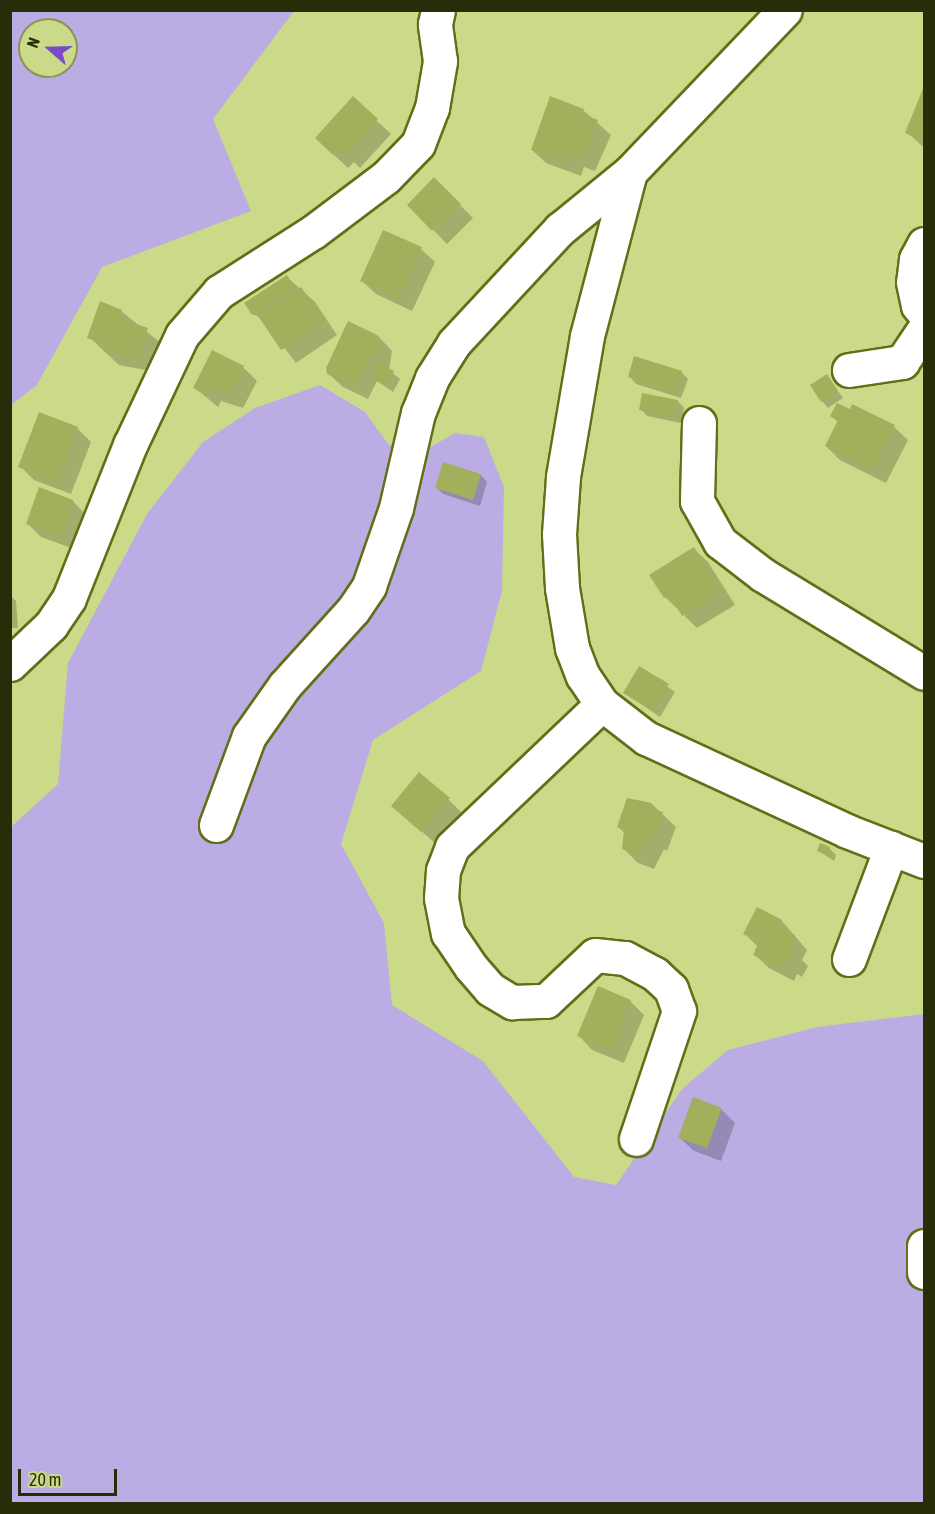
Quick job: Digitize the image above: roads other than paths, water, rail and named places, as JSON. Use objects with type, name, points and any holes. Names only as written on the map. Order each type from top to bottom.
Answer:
[{"type":"street","points":[[10,664],[51,625],[69,598],[130,445],[182,335],[219,292],[313,232],[386,177],[418,144],[432,108],[440,61],[435,24],[438,10]]},
{"type":"street","points":[[216,825],[249,736],[285,685],[352,610],[369,586],[396,508],[418,413],[432,378],[454,343],[560,229],[630,172],[785,10]]},
{"type":"street","points":[[630,172],[578,376],[559,534],[572,648],[583,676],[602,704],[646,738],[924,861]]},
{"type":"street","points":[[924,244],[916,259],[913,282],[918,305],[924,313]]},
{"type":"street","points":[[849,370],[902,362],[924,329]]},
{"type":"street","points":[[699,423],[697,501],[720,542],[764,575],[924,673]]},
{"type":"street","points":[[602,704],[452,847],[443,870],[441,898],[448,933],[471,968],[490,989],[512,1002],[546,1001],[595,955],[625,958],[655,974],[671,989],[679,1011],[636,1138]]},
{"type":"street","points":[[849,959],[891,848]]},
{"type":"street","points":[[924,1246],[924,1272]]}]
